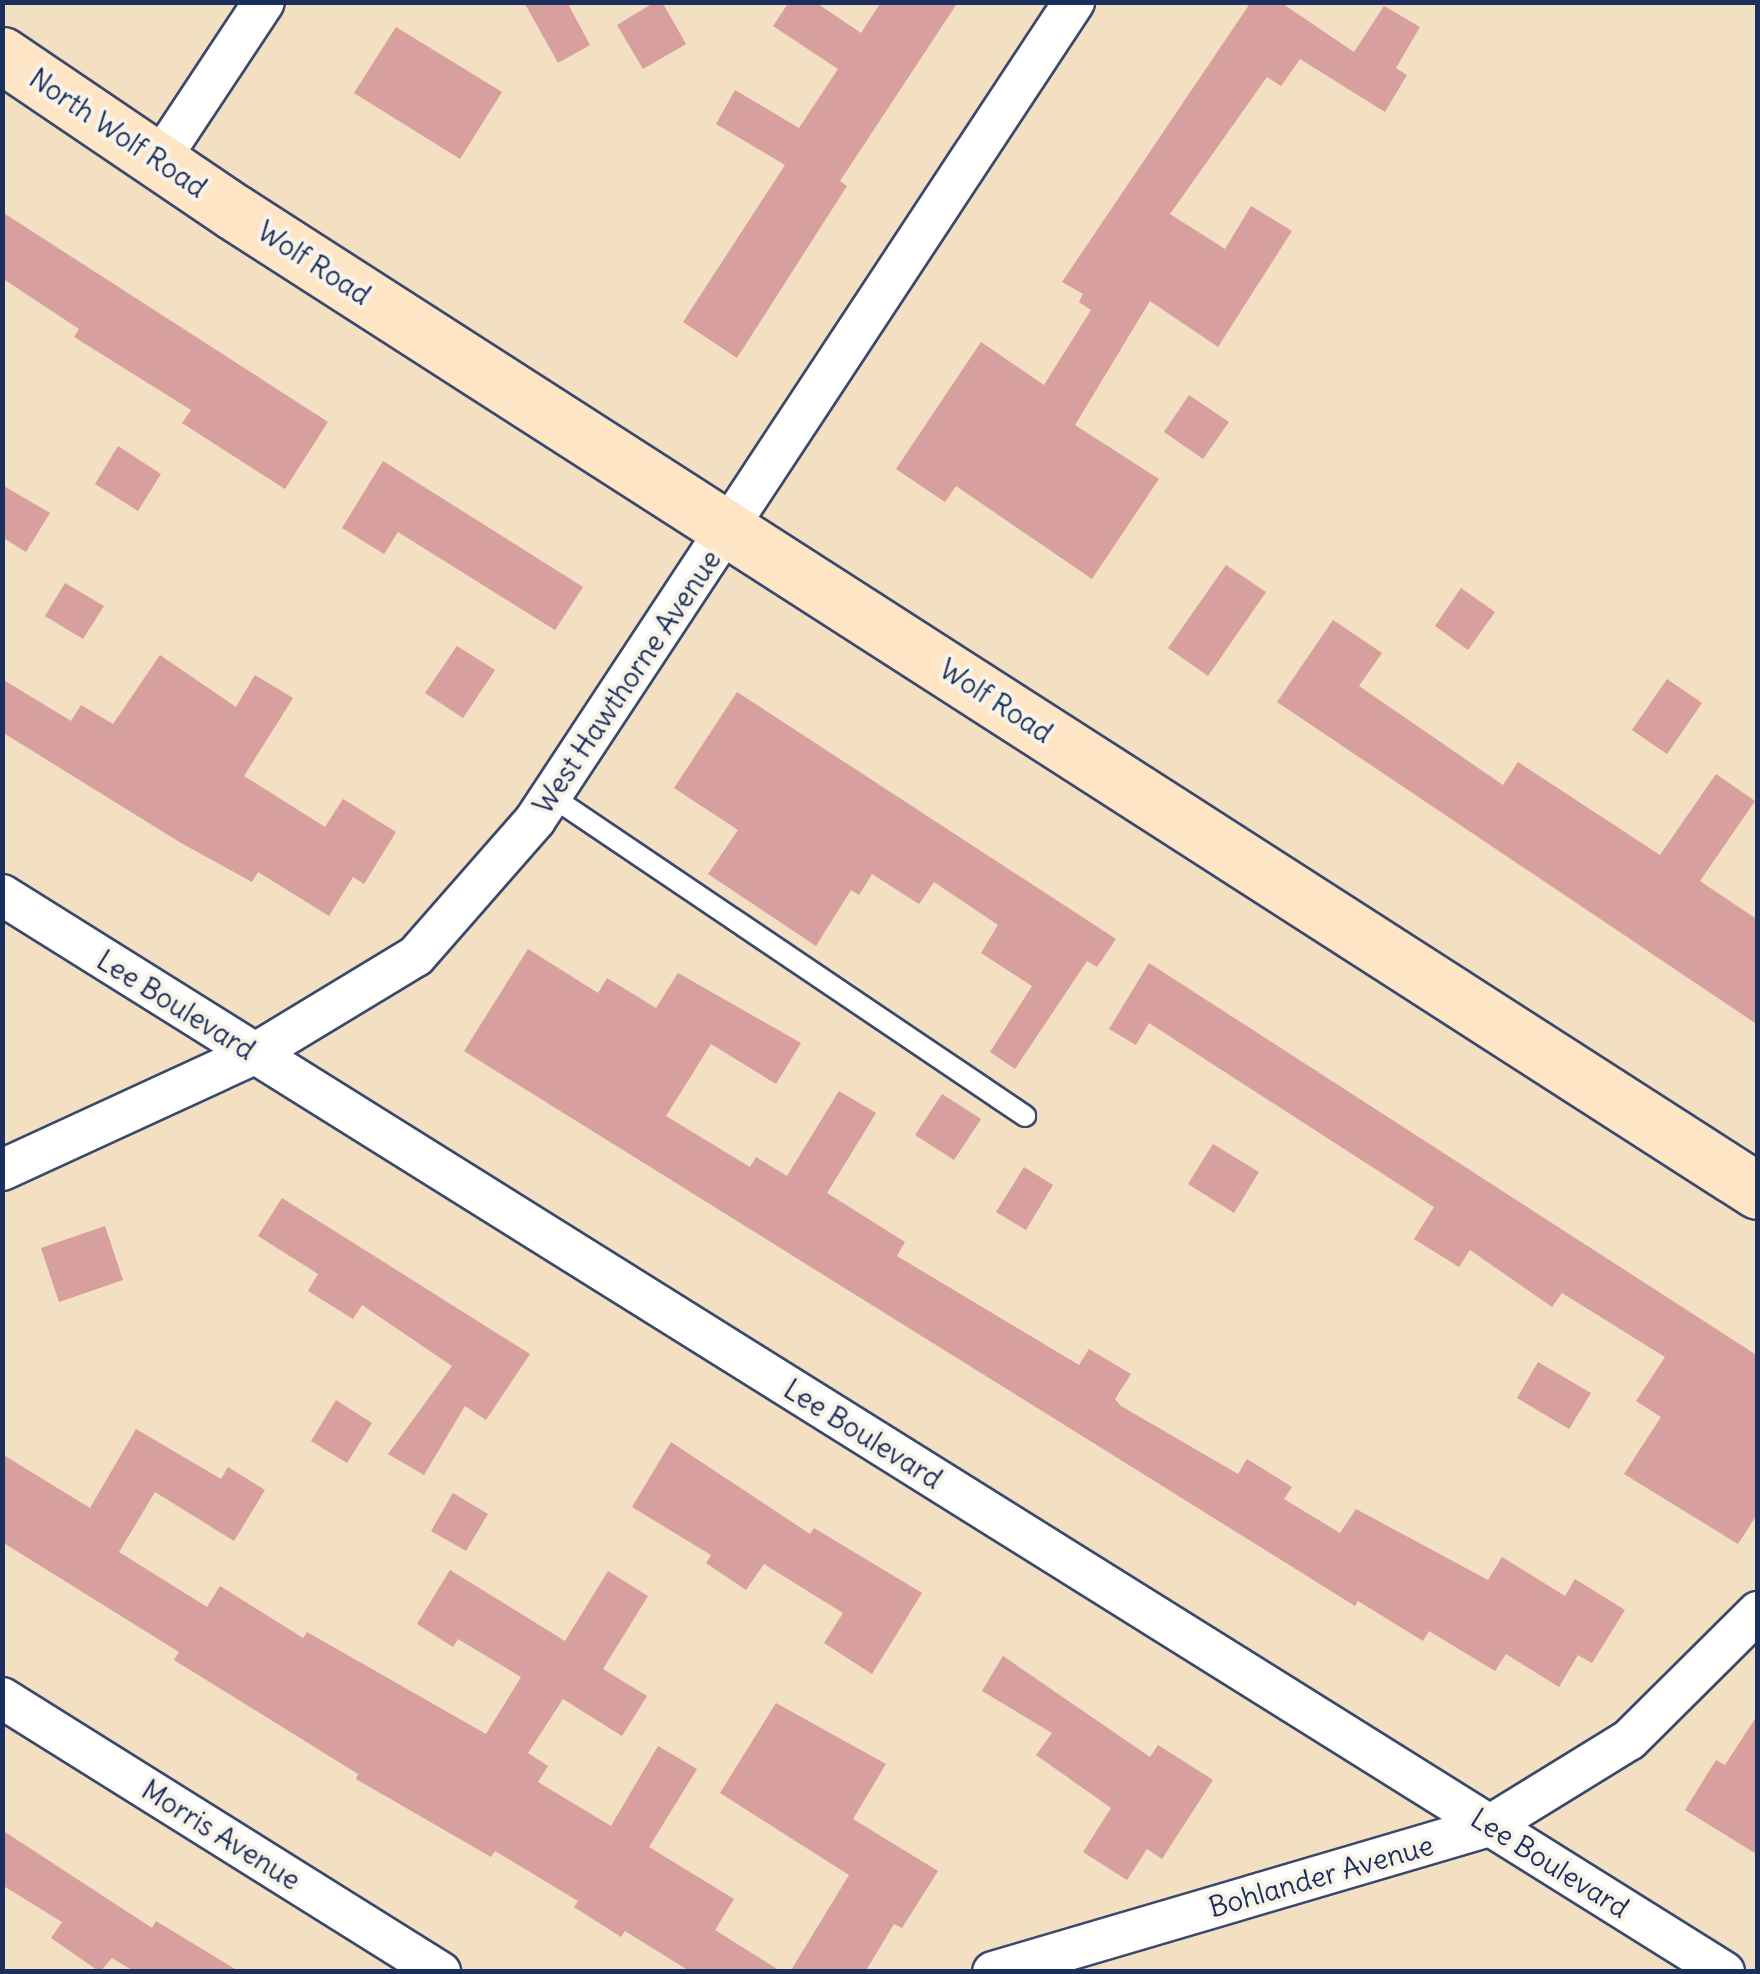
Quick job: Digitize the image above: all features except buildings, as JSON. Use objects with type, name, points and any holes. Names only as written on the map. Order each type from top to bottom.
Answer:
[{"type":"main road","name":"North Wolf Road","points":[[2,55],[234,212]]},
{"type":"main road","name":"Wolf Road","points":[[234,212],[1758,1191]]},
{"type":"street","points":[[160,159],[264,2]]},
{"type":"street","name":"West Hawthorne Avenue","points":[[2,1170],[254,1054],[416,956],[550,796],[730,529],[1074,2]]},
{"type":"street","name":"Lee Boulevard","points":[[2,894],[1724,1972]]},
{"type":"street","name":"Bohlander Avenue","points":[[993,1972],[1490,1826],[1629,1740],[1758,1612]]},
{"type":"street","name":"Morris Avenue","points":[[2,1698],[440,1972]]},
{"type":"lane","points":[[550,796],[1025,1116]]}]
